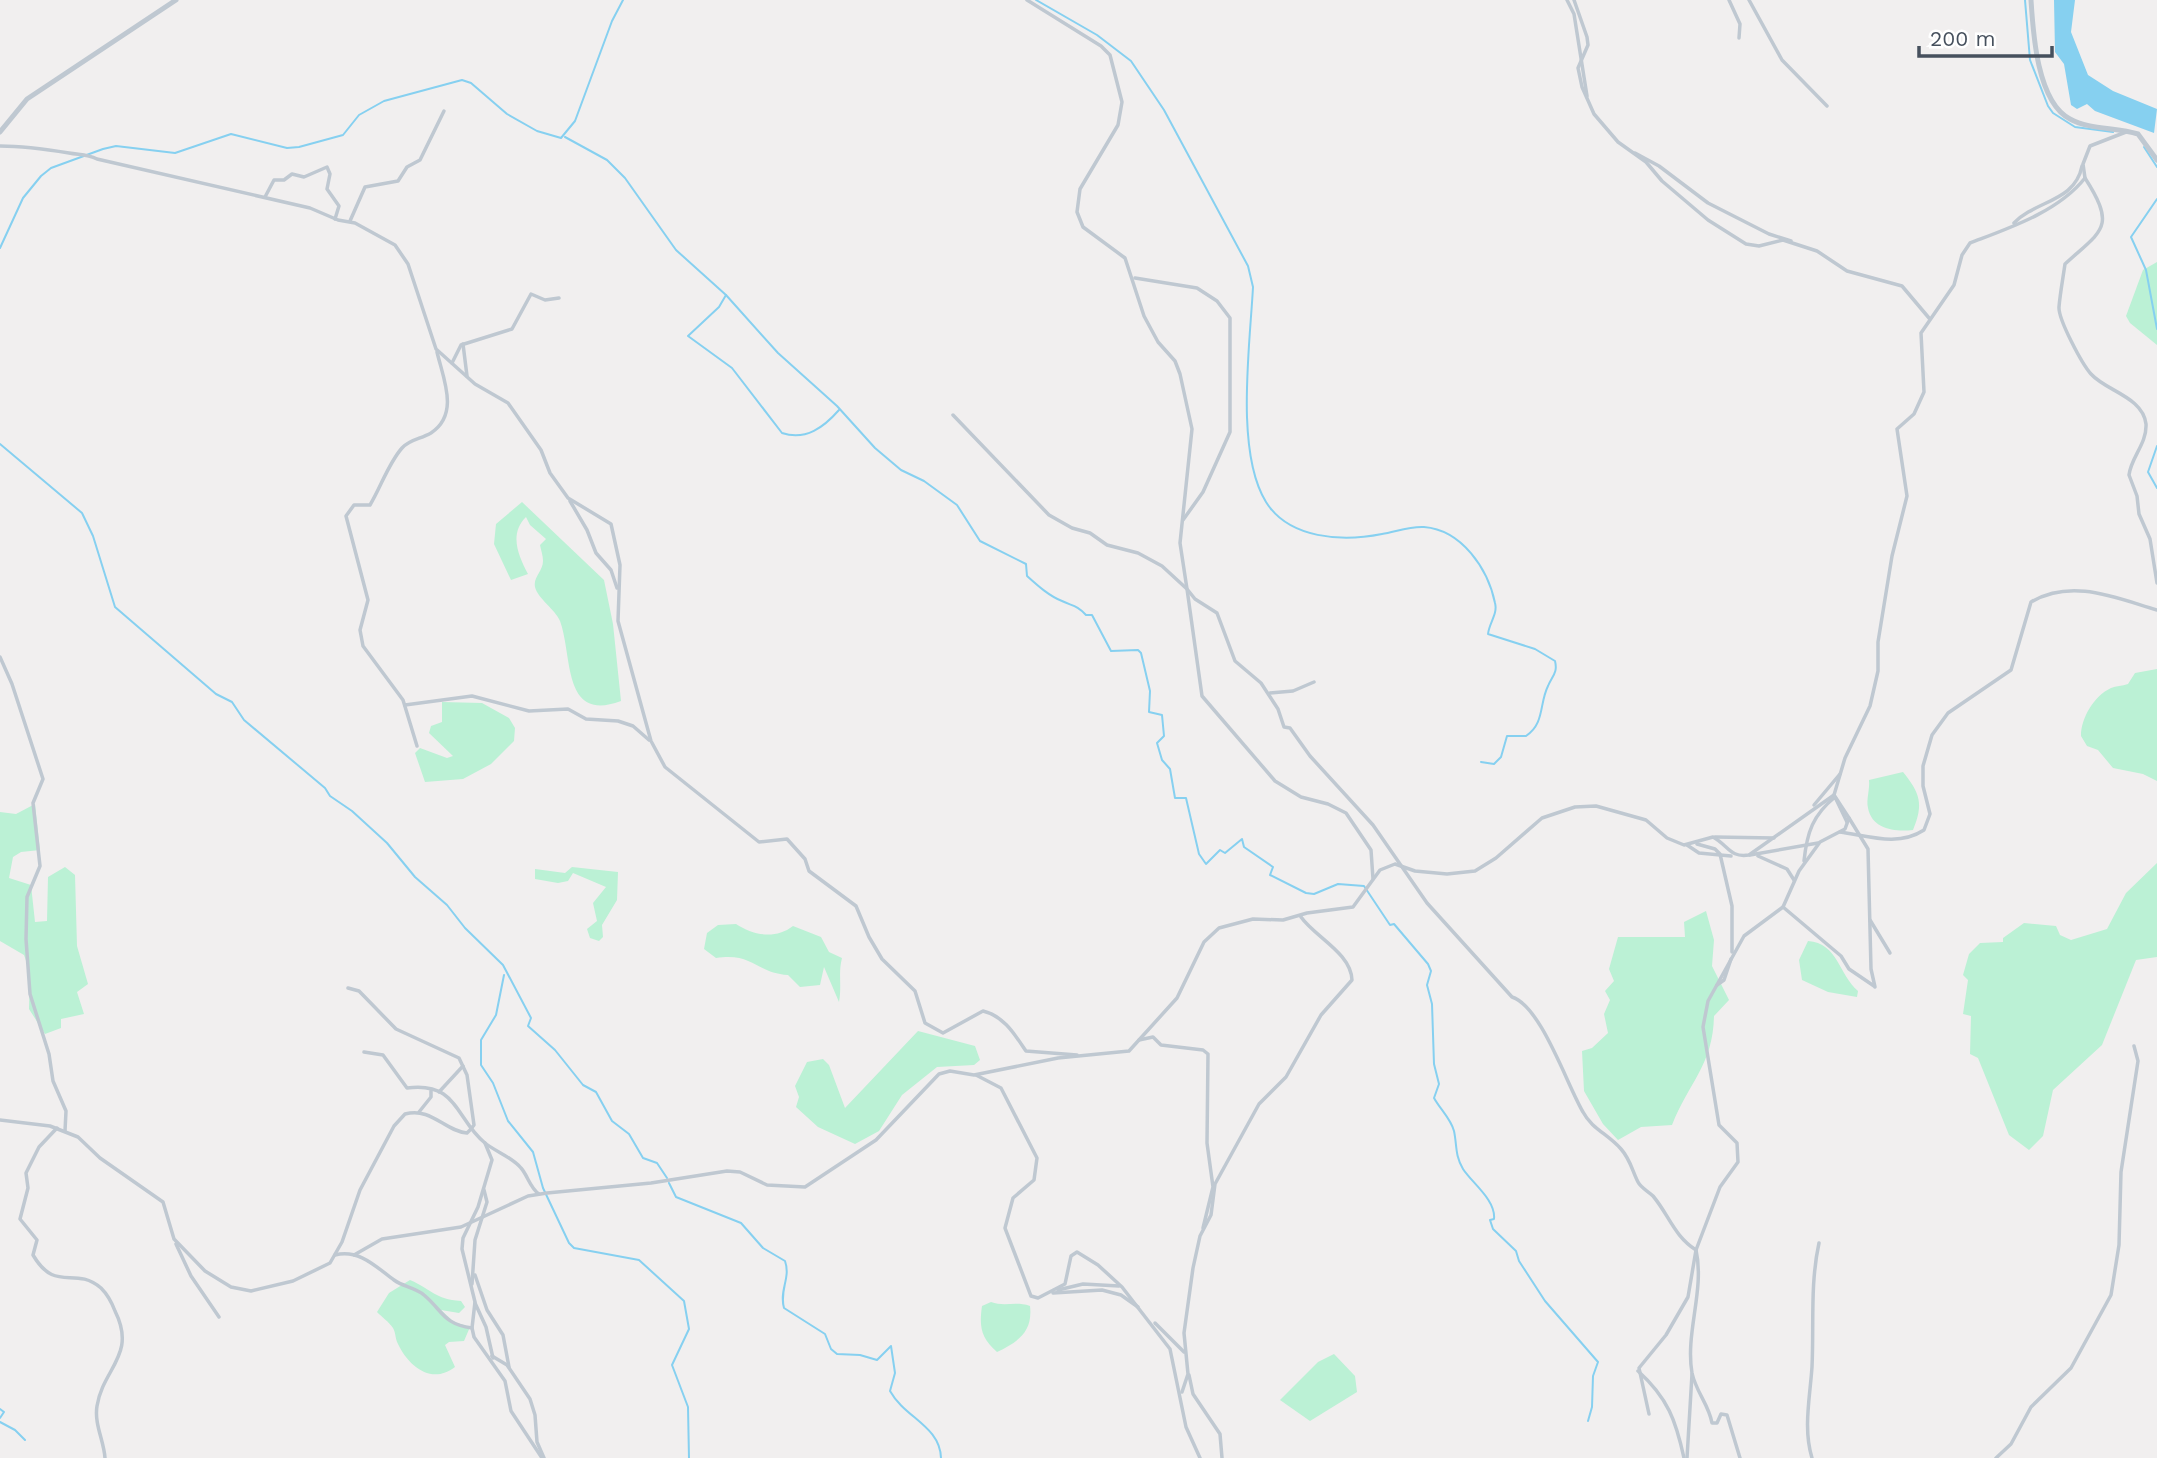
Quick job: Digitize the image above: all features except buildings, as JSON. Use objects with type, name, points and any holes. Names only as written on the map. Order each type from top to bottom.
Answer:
[{"type":"street","points":[[0,132],[27,99],[176,0]]},
{"type":"street","points":[[1027,0],[1073,27],[1110,55],[1122,96],[1118,125],[1080,189],[1077,212],[1083,227],[1125,258],[1133,276],[1143,316],[1158,342],[1175,361],[1191,413],[1192,436],[1180,558],[1202,696],[1275,780],[1301,797],[1328,804],[1346,813],[1371,850],[1373,880]]},
{"type":"street","points":[[1567,0],[1574,14],[1583,57]]},
{"type":"street","points":[[1574,0],[1587,37],[1579,75],[1588,102],[1606,131],[1708,220],[1746,244],[1759,246],[1775,240],[1793,242]]},
{"type":"street","points":[[1729,0],[1740,24],[1739,38]]},
{"type":"street","points":[[1749,0],[1782,60],[1827,106]]},
{"type":"street","points":[[2031,0],[2035,51],[2054,103],[2071,120],[2138,134],[2157,160]]},
{"type":"street","points":[[350,221],[365,187],[398,181],[406,168],[419,162],[444,111]]},
{"type":"street","points":[[2010,228],[2026,214],[2068,192],[2081,176],[2090,146],[2126,133]]},
{"type":"street","points":[[0,146],[39,146],[89,153],[93,158],[265,197],[335,219],[350,221],[395,244],[402,253],[436,349],[448,393],[447,411],[434,430],[404,445],[369,505],[354,505],[346,516],[368,600],[360,630],[363,646],[405,705],[417,746]]},
{"type":"street","points":[[1633,153],[1640,154],[1659,166],[1707,203],[1769,234],[1817,251],[1847,271],[1902,286],[1929,318]]},
{"type":"street","points":[[2083,164],[2085,178],[2098,200],[2103,222],[2092,244],[2066,264],[2059,310],[2072,346],[2092,376],[2127,398],[2142,413],[2146,424],[2143,445],[2129,475],[2137,496],[2138,514],[2150,539],[2157,583]]},
{"type":"street","points":[[265,197],[274,180],[284,180],[292,174],[310,176],[327,167],[330,174],[327,189],[340,206],[335,219]]},
{"type":"street","points":[[1803,864],[1808,831],[1815,817],[1835,796],[1841,772],[1867,713],[1878,671],[1878,642],[1892,556],[1907,496],[1897,429],[1914,414],[1926,381],[1919,342],[1929,318],[1954,285],[1962,255],[1970,243],[2010,228],[2065,199],[2085,178]]},
{"type":"street","points":[[1133,276],[1139,280],[1164,280],[1197,288],[1217,301],[1230,318],[1230,432],[1203,492],[1182,522]]},
{"type":"street","points":[[452,363],[463,344],[512,329],[531,294],[545,300],[559,298]]},
{"type":"street","points":[[463,344],[468,378]]},
{"type":"street","points":[[436,349],[468,378],[508,403],[541,450],[550,473],[587,530],[596,553],[611,570],[621,601],[618,621],[651,741],[665,767],[759,842],[787,839],[805,859],[809,870],[856,905],[882,959],[915,991],[925,1023],[943,1033],[983,1012],[1005,1022],[1026,1051],[1079,1056]]},
{"type":"street","points":[[953,415],[1049,515],[1072,528],[1090,533],[1107,545],[1138,553],[1162,566],[1195,599],[1217,613],[1234,662],[1257,679],[1268,693],[1284,727],[1290,729],[1310,756],[1373,825],[1427,903],[1512,997],[1525,1004],[1546,1034],[1573,1096],[1593,1127],[1605,1133],[1622,1150],[1639,1185],[1654,1198],[1683,1242],[1696,1250]]},
{"type":"street","points":[[568,498],[611,524],[620,565],[619,594]]},
{"type":"street","points":[[1839,832],[1864,838],[1904,839],[1924,830],[1930,814],[1923,786],[1923,766],[1932,735],[1948,713],[2011,670],[2031,602],[2050,592],[2073,591],[2119,596],[2157,610]]},
{"type":"street","points":[[0,657],[12,684],[43,779],[33,803],[40,866],[27,898],[30,994],[49,1054],[53,1081],[66,1111],[65,1131]]},
{"type":"street","points":[[1268,693],[1293,691],[1314,682]]},
{"type":"street","points":[[405,705],[472,696],[529,711],[568,709],[586,719],[618,721],[633,726],[651,741]]},
{"type":"street","points":[[1810,810],[1841,772]]},
{"type":"street","points":[[1749,855],[1810,810],[1835,796]]},
{"type":"street","points":[[1783,907],[1841,956],[1849,969],[1875,988],[1871,969],[1870,867],[1864,838],[1848,820],[1835,796]]},
{"type":"street","points":[[354,1255],[382,1239],[426,1234],[471,1224],[528,1196],[651,1183],[727,1171],[740,1172],[767,1185],[805,1187],[876,1140],[939,1074],[974,1074],[1079,1056],[1123,1052],[1139,1041],[1177,998],[1205,942],[1219,928],[1253,919],[1301,917],[1307,913],[1353,907],[1380,870],[1395,864],[1415,871],[1447,874],[1475,871],[1496,858],[1542,818],[1586,805],[1646,820],[1667,838],[1687,845],[1699,853],[1733,856],[1806,847],[1846,828],[1848,820]]},
{"type":"street","points":[[1687,845],[1713,837],[1776,837]]},
{"type":"street","points":[[1713,837],[1733,856]]},
{"type":"street","points":[[1638,1371],[1666,1335],[1688,1297],[1696,1250],[1720,1187],[1738,1162],[1740,1153],[1737,1143],[1719,1125],[1714,1083],[1707,1062],[1704,1011],[1744,936],[1783,907],[1803,864],[1820,842]]},
{"type":"street","points":[[1693,843],[1720,854],[1732,906],[1732,955]]},
{"type":"street","points":[[1756,855],[1787,869],[1794,881]]},
{"type":"street","points":[[1203,1230],[1210,1221],[1215,1184],[1255,1111],[1265,1095],[1286,1077],[1321,1016],[1352,980],[1352,972],[1338,953],[1301,917]]},
{"type":"street","points":[[1869,918],[1890,953]]},
{"type":"street","points":[[174,1239],[219,1282],[251,1290],[308,1275],[330,1263],[335,1255],[360,1190],[394,1126],[405,1114],[419,1112],[437,1118],[457,1132],[467,1133],[474,1125],[463,1066],[459,1058],[397,1029],[359,991],[348,988]]},
{"type":"street","points":[[1139,1041],[1153,1037],[1161,1045],[1203,1050],[1208,1054],[1207,1143],[1213,1187],[1193,1268],[1184,1333],[1188,1374],[1196,1399],[1220,1434],[1222,1458]]},
{"type":"street","points":[[1996,1458],[2011,1444],[2031,1407],[2071,1368],[2111,1295],[2119,1245],[2121,1172],[2138,1060],[2134,1046]]},
{"type":"street","points":[[364,1052],[383,1055],[407,1088],[439,1092],[463,1111],[471,1129],[485,1143],[520,1166],[543,1194]]},
{"type":"street","points":[[439,1092],[463,1066]]},
{"type":"street","points":[[974,1074],[1001,1088],[1034,1149],[1037,1172],[1027,1187],[1013,1198],[1005,1228],[1031,1296],[1038,1298],[1083,1284],[1122,1287]]},
{"type":"street","points":[[419,1112],[430,1097],[431,1090]]},
{"type":"street","points":[[0,1120],[57,1128],[78,1137],[130,1182],[163,1202],[174,1239],[191,1276],[219,1317]]},
{"type":"street","points":[[57,1128],[39,1147],[26,1173],[27,1188],[20,1219],[37,1240],[33,1255],[41,1266],[50,1275],[84,1279],[99,1287],[113,1306],[122,1326],[120,1353],[99,1395],[97,1406],[105,1458]]},
{"type":"street","points":[[485,1143],[492,1160],[471,1224],[463,1238],[462,1249],[475,1302],[486,1327],[492,1356],[510,1398],[511,1411],[543,1458]]},
{"type":"street","points":[[472,1286],[475,1275],[475,1240],[487,1202],[484,1189]]},
{"type":"street","points":[[1812,1458],[1807,1441],[1812,1366],[1813,1273],[1819,1243]]},
{"type":"street","points":[[1686,1458],[1692,1372],[1691,1339],[1699,1274],[1696,1250]]},
{"type":"street","points":[[1054,1292],[1067,1281],[1068,1264],[1077,1252],[1098,1265],[1122,1287],[1171,1349],[1186,1427],[1200,1458]]},
{"type":"street","points":[[335,1255],[354,1255],[371,1262],[395,1282],[422,1293],[442,1316],[457,1326],[472,1328]]},
{"type":"street","points":[[475,1275],[487,1310],[503,1335],[510,1369],[533,1408],[537,1442],[543,1458]]},
{"type":"street","points":[[1054,1292],[1102,1290],[1121,1295],[1140,1308]]},
{"type":"street","points":[[475,1302],[472,1328],[474,1337],[495,1363]]},
{"type":"street","points":[[1150,1320],[1185,1354]]},
{"type":"street","points":[[492,1356],[510,1369]]},
{"type":"street","points":[[1638,1371],[1649,1414]]},
{"type":"street","points":[[1638,1371],[1664,1399],[1681,1435],[1686,1458]]},
{"type":"street","points":[[1692,1372],[1712,1423],[1717,1423],[1721,1414],[1727,1415],[1740,1458]]},
{"type":"street","points":[[1181,1394],[1188,1374]]},
{"type":"green space","points":[[2157,262],[2157,345],[2130,323],[2126,316],[2143,270]]},
{"type":"green space","points":[[522,502],[604,580],[613,624],[621,701],[602,705],[588,703],[579,695],[569,668],[560,621],[539,596],[535,587],[535,580],[543,565],[540,545],[546,539],[530,525],[526,517],[518,530],[517,545],[528,574],[511,580],[494,544],[496,524]]},
{"type":"green space","points":[[2157,669],[2157,781],[2143,774],[2113,768],[2098,750],[2087,746],[2081,736],[2086,715],[2099,696],[2111,688],[2128,684],[2135,673]]},
{"type":"green space","points":[[442,702],[482,703],[509,718],[515,728],[514,741],[491,764],[463,779],[425,782],[415,753],[420,748],[447,758],[453,756],[429,733],[431,726],[442,722]]},
{"type":"green space","points":[[1903,772],[1917,793],[1919,806],[1913,830],[1885,828],[1874,821],[1868,808],[1869,780]]},
{"type":"green space","points":[[35,804],[40,850],[21,852],[13,857],[9,878],[31,885],[35,922],[47,921],[48,877],[65,867],[75,875],[77,946],[88,984],[77,992],[84,1014],[61,1019],[61,1028],[45,1034],[29,1009],[30,972],[24,955],[0,941],[0,812],[16,814]]},
{"type":"green space","points":[[2157,863],[2157,957],[2136,960],[2102,1045],[2053,1090],[2043,1136],[2029,1150],[2009,1135],[1978,1058],[1970,1054],[1971,1016],[1963,1014],[1968,980],[1963,975],[1969,954],[1980,943],[2003,942],[2003,938],[2024,923],[2056,926],[2060,935],[2071,940],[2107,929],[2126,893]]},
{"type":"green space","points":[[572,867],[618,872],[617,900],[602,925],[603,937],[599,941],[590,938],[587,929],[597,921],[593,903],[606,887],[573,873],[568,881],[558,883],[535,879],[535,869],[565,873]]},
{"type":"green space","points":[[1706,911],[1714,940],[1712,966],[1729,1000],[1714,1016],[1713,1033],[1705,1061],[1672,1125],[1641,1127],[1618,1140],[1603,1124],[1584,1091],[1582,1051],[1592,1048],[1608,1033],[1604,1014],[1610,1000],[1605,991],[1614,981],[1609,969],[1618,937],[1685,937],[1684,922]]},
{"type":"green space","points":[[736,924],[764,934],[779,933],[793,926],[821,937],[829,952],[842,958],[839,1002],[824,967],[820,985],[800,987],[788,975],[768,971],[747,960],[716,958],[704,949],[707,933],[718,925]]},
{"type":"green space","points":[[1808,941],[1826,947],[1832,953],[1858,991],[1857,997],[1828,992],[1802,980],[1799,960]]},
{"type":"green space","points":[[918,1031],[975,1046],[980,1060],[974,1065],[937,1067],[902,1095],[879,1131],[855,1144],[818,1127],[796,1107],[799,1097],[795,1086],[807,1062],[823,1059],[829,1065],[845,1108]]},
{"type":"green space","points":[[410,1280],[439,1296],[461,1301],[465,1307],[459,1313],[441,1310],[454,1322],[470,1327],[464,1341],[449,1342],[445,1345],[455,1367],[446,1372],[430,1374],[408,1360],[397,1342],[393,1328],[377,1312],[389,1293]]},
{"type":"green space","points":[[991,1302],[1030,1306],[1029,1323],[1022,1335],[997,1352],[987,1342],[981,1326],[982,1306]]},
{"type":"green space","points":[[1334,1354],[1355,1376],[1357,1392],[1310,1421],[1280,1400],[1318,1362]]},
{"type":"water","points":[[2054,0],[2075,0],[2071,32],[2088,75],[2113,91],[2157,109],[2154,133],[2095,111],[2087,104],[2077,109],[2071,105],[2064,64],[2055,52]]},
{"type":"waterway","points":[[0,248],[23,198],[41,176],[51,168],[116,146],[175,153],[231,134],[287,148],[299,147],[343,135],[359,115],[384,101],[462,80],[471,83],[507,114],[537,131],[561,138],[575,121],[612,21],[623,0]]},
{"type":"waterway","points":[[1036,0],[1097,35],[1131,61],[1164,110],[1248,266],[1253,287],[1247,427],[1256,481],[1266,502],[1288,524],[1318,535],[1350,538],[1419,527],[1450,535],[1471,553],[1491,590],[1495,611],[1488,634],[1535,649],[1555,661],[1555,672],[1532,731],[1526,736],[1507,736],[1501,757],[1494,764],[1481,762]]},
{"type":"waterway","points":[[2025,0],[2030,60],[2048,106],[2053,113],[2075,127],[2113,132]]},
{"type":"waterway","points":[[565,137],[607,160],[625,178],[676,250],[726,295],[778,353],[837,406],[875,448],[901,470],[924,481],[957,505],[980,541],[1026,564],[1027,576],[1043,590],[1077,607],[1086,615],[1092,615],[1111,651],[1138,650],[1141,653],[1150,691],[1149,712],[1162,715],[1164,736],[1157,743],[1162,760],[1170,769],[1175,798],[1186,798],[1199,854],[1206,864],[1220,850],[1225,853],[1242,839],[1244,847],[1273,867],[1270,875],[1306,893],[1314,894],[1338,884],[1364,886],[1390,925],[1394,924],[1428,964],[1431,971],[1427,985],[1432,1004],[1434,1064],[1439,1084],[1434,1098],[1453,1127],[1460,1164],[1491,1205],[1494,1212],[1494,1219],[1490,1220],[1493,1229],[1516,1251],[1519,1261],[1545,1301],[1598,1362],[1593,1376],[1592,1407],[1588,1421]]},
{"type":"waterway","points":[[2144,147],[2157,167]]},
{"type":"waterway","points":[[2157,199],[2131,237],[2146,270],[2157,329]]},
{"type":"waterway","points":[[726,295],[719,307],[688,336],[732,368],[782,433],[807,434],[827,422],[839,410]]},
{"type":"waterway","points":[[0,444],[82,513],[93,536],[115,607],[216,694],[232,702],[244,720],[325,788],[330,796],[352,811],[387,843],[415,877],[447,905],[465,928],[503,965],[531,1018],[528,1026],[555,1050],[583,1085],[596,1092],[612,1121],[629,1134],[643,1158],[657,1163],[667,1178]]},
{"type":"waterway","points":[[2157,446],[2148,472],[2157,488]]},
{"type":"waterway","points":[[504,975],[496,1015],[481,1040],[481,1065],[493,1083],[508,1121],[533,1152],[543,1188],[569,1243],[574,1248],[639,1260],[684,1301],[689,1329],[672,1365],[688,1407],[689,1458]]},
{"type":"waterway","points":[[669,1183],[676,1197],[741,1223],[763,1248],[785,1261],[787,1273],[783,1295],[784,1308],[825,1334],[831,1349],[837,1354],[860,1355],[877,1360],[891,1346],[895,1373],[890,1391],[935,1438],[941,1458]]},
{"type":"waterway","points":[[0,1409],[4,1412],[0,1418]]},
{"type":"waterway","points":[[0,1422],[15,1430],[25,1440]]}]
